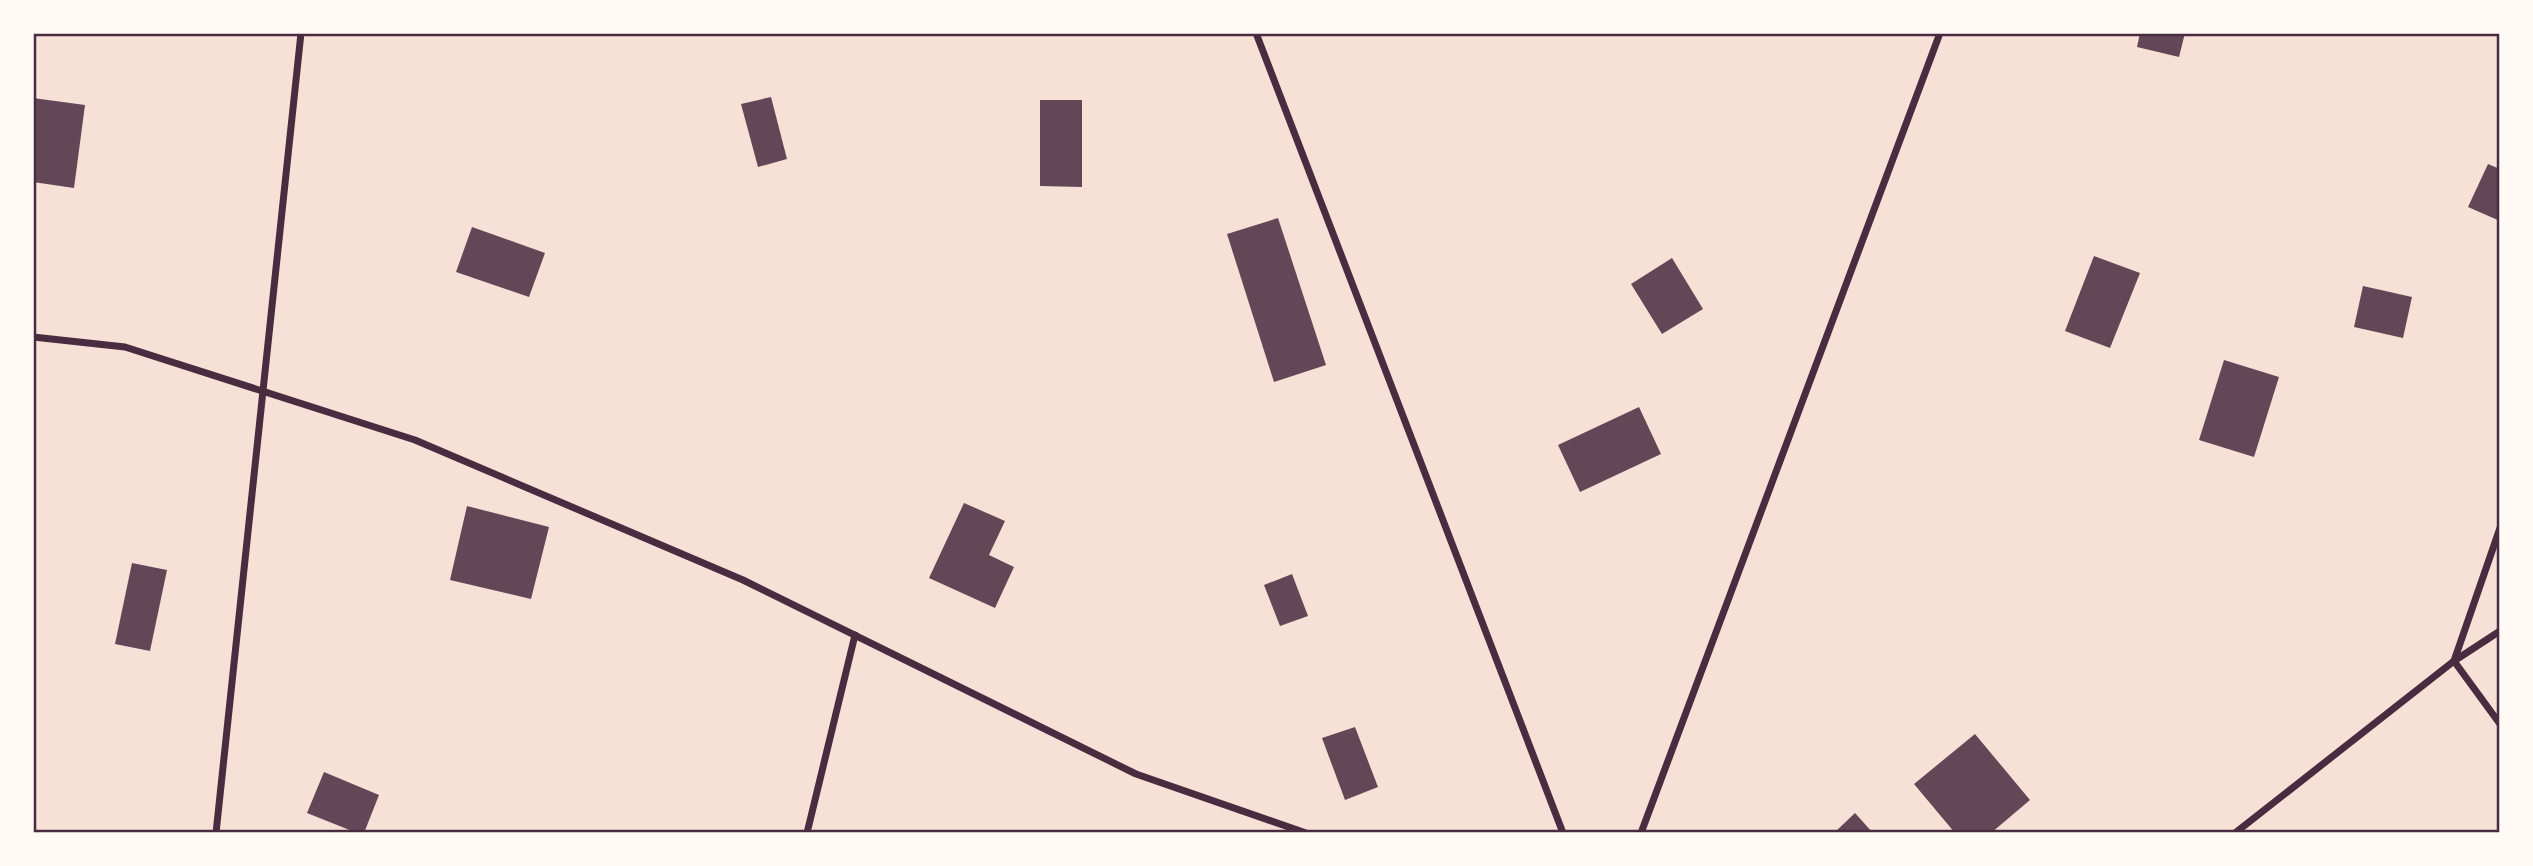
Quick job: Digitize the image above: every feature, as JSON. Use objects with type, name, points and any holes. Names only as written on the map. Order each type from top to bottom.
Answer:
[{"type":"street","points":[[216,833],[300,33]]},
{"type":"street","points":[[1255,33],[1563,833]]},
{"type":"street","points":[[1641,833],[1940,33]]},
{"type":"street","points":[[33,337],[125,347],[415,440],[743,580],[1136,774],[1306,833]]},
{"type":"street","points":[[2454,661],[2500,528]]},
{"type":"street","points":[[2235,833],[2454,661],[2500,631]]},
{"type":"street","points":[[807,833],[855,635]]},
{"type":"street","points":[[2454,661],[2500,724]]},
{"type":"building","points":[[2140,33],[2185,33],[2179,57],[2137,47]]},
{"type":"building","points":[[771,97],[787,159],[758,167],[741,104]]},
{"type":"building","points":[[33,98],[85,105],[74,188],[33,182]]},
{"type":"building","points":[[1040,100],[1082,100],[1082,187],[1040,186]]},
{"type":"building","points":[[2488,164],[2500,169],[2500,221],[2468,207]]},
{"type":"building","points":[[1278,218],[1326,365],[1274,382],[1227,234]]},
{"type":"building","points":[[472,227],[545,253],[529,297],[456,272]]},
{"type":"building","points":[[2094,256],[2140,273],[2110,348],[2065,331]]},
{"type":"building","points":[[1672,258],[1703,309],[1662,334],[1631,284]]},
{"type":"building","points":[[2363,286],[2412,297],[2403,338],[2354,327]]},
{"type":"building","points":[[2224,360],[2279,377],[2254,457],[2199,440]]},
{"type":"building","points":[[1639,407],[1661,454],[1580,492],[1558,445]]},
{"type":"building","points":[[964,503],[1005,521],[989,555],[1014,567],[995,608],[929,578]]},
{"type":"building","points":[[467,506],[549,527],[531,599],[450,580]]},
{"type":"building","points":[[132,563],[167,570],[150,651],[115,644]]},
{"type":"building","points":[[1292,574],[1308,616],[1280,626],[1264,585]]},
{"type":"building","points":[[1355,727],[1378,787],[1345,800],[1322,738]]},
{"type":"building","points":[[1975,734],[2030,800],[1991,833],[1955,833],[1914,784]]},
{"type":"building","points":[[324,772],[379,795],[364,833],[357,833],[307,813]]},
{"type":"building","points":[[1855,813],[1873,833],[1834,833]]}]
